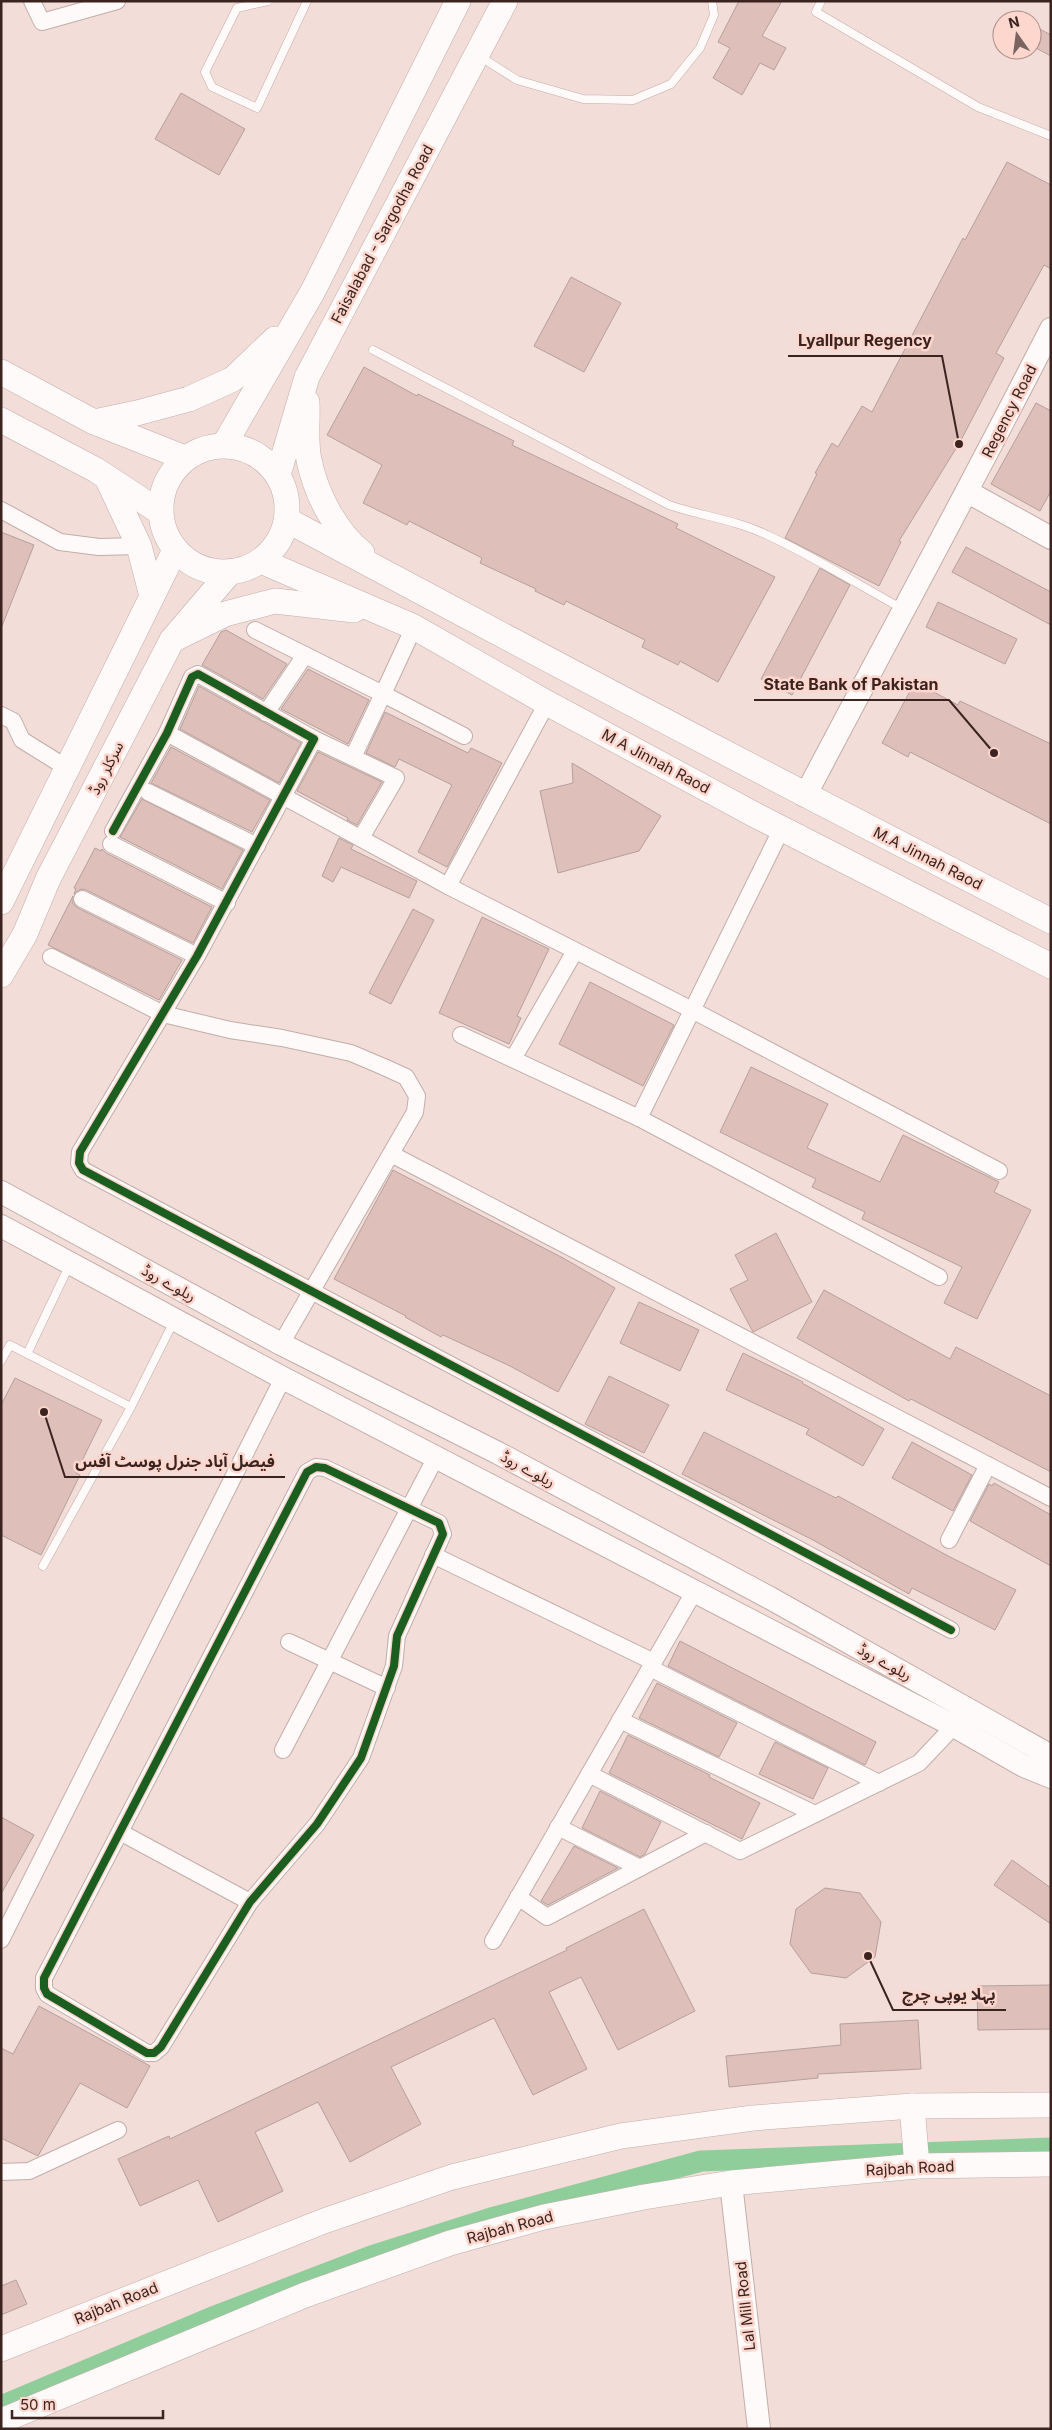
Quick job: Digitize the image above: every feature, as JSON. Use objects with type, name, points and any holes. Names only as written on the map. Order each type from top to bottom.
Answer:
[{"type":"main road","name":"Faisalabad - Sargodha Road","points":[[278,475],[307,377],[505,1]]},
{"type":"main road","points":[[224,445],[313,291],[451,5]]},
{"type":"main road","points":[[313,291],[344,306]]},
{"type":"main road","points":[[94,422],[137,414],[189,399],[233,379],[294,321]]},
{"type":"main road","name":"Regency Road","points":[[805,796],[903,609],[968,492],[1051,329]]},
{"type":"main road","points":[[1,372],[94,422],[185,458]]},
{"type":"main road","points":[[307,377],[309,459],[323,504],[350,544],[399,582]]},
{"type":"main road","points":[[1,420],[107,478],[160,512]]},
{"type":"main road","points":[[224,445],[245,449],[264,459],[278,475],[286,496],[287,520],[278,542],[261,561],[246,568],[230,572],[210,571],[197,566],[175,550],[164,532],[160,512],[162,492],[171,473],[185,458],[203,449],[224,445]]},
{"type":"main road","points":[[107,478],[139,546],[152,596]]},
{"type":"main road","points":[[968,492],[1051,538]]},
{"type":"main road","points":[[287,520],[399,582],[805,796]]},
{"type":"main road","points":[[1,902],[175,550]]},
{"type":"main road","name":"M A Jinnah Raod","points":[[261,561],[414,627],[548,703],[782,828],[1051,966]]},
{"type":"main road","name":"سرکلر روڈ","points":[[1,975],[25,934],[48,879],[172,640],[230,572]]},
{"type":"main road","points":[[172,640],[225,614],[275,601],[384,614],[399,582]]},
{"type":"main road","name":"M.A Jinnah Raod","points":[[805,796],[1049,916]]},
{"type":"main road","name":"ریلوے روڈ","points":[[1,1192],[281,1344],[498,1453],[770,1598],[1051,1756]]},
{"type":"main road","name":"ریلوے روڈ","points":[[1,1226],[283,1378],[954,1726],[1024,1766],[1051,1777]]},
{"type":"main road","name":"Rajbah Road","points":[[1,2349],[324,2221],[452,2178],[621,2136],[753,2118],[1051,2105]]},
{"type":"main road","points":[[913,2110],[917,2164]]},
{"type":"main road","name":"Rajbah Road","points":[[1,2421],[305,2294],[450,2243],[544,2217],[644,2197],[731,2183],[917,2164],[1051,2164]]},
{"type":"main road","name":"Lal Mill Road","points":[[731,2183],[759,2429]]},
{"type":"street","points":[[32,1],[42,22],[117,1]]},
{"type":"street","points":[[1,510],[60,542],[99,547],[139,546]]},
{"type":"street","points":[[353,757],[414,627]]},
{"type":"street","points":[[255,630],[464,736]]},
{"type":"street","points":[[266,713],[305,654]]},
{"type":"street","points":[[227,903],[112,838],[167,733],[192,677],[198,674],[314,739],[396,778],[361,838]]},
{"type":"street","points":[[448,886],[548,703]]},
{"type":"street","points":[[1,715],[13,721],[22,740],[67,768]]},
{"type":"street","points":[[167,733],[448,886],[694,1011],[999,1171]]},
{"type":"street","points":[[314,739],[227,903],[80,1152],[78,1163],[83,1170],[950,1630]]},
{"type":"street","points":[[148,792],[257,846]]},
{"type":"street","points":[[639,1118],[694,1011],[782,828]]},
{"type":"street","points":[[82,899],[197,956]]},
{"type":"street","points":[[514,1059],[575,951]]},
{"type":"street","points":[[51,957],[163,1014],[230,1030],[282,1038],[350,1053],[406,1077],[417,1096],[415,1112],[281,1344]]},
{"type":"street","points":[[461,1035],[639,1118],[939,1277]]},
{"type":"street","points":[[391,1154],[1051,1498]]},
{"type":"street","points":[[1,1940],[283,1378]]},
{"type":"street","points":[[283,1750],[436,1457]]},
{"type":"street","points":[[949,1540],[988,1465]]},
{"type":"street","points":[[316,1467],[325,1468],[409,1509],[438,1523],[443,1529],[443,1534],[397,1636],[394,1666],[361,1758],[317,1824],[275,1876],[250,1902],[161,2047],[154,2053],[147,2053],[47,1994],[44,1988],[44,1978],[307,1472],[316,1467]]},
{"type":"street","points":[[433,1555],[652,1665],[879,1783]]},
{"type":"street","points":[[492,1941],[694,1592]]},
{"type":"street","points":[[289,1642],[387,1688]]},
{"type":"street","points":[[620,1720],[815,1814]]},
{"type":"street","points":[[589,1774],[740,1851],[919,1764],[954,1726]]},
{"type":"street","points":[[558,1827],[640,1868]]},
{"type":"street","points":[[120,1832],[250,1902]]},
{"type":"street","points":[[518,1897],[547,1917],[706,1834]]},
{"type":"street","points":[[1,2172],[29,2171],[118,2130]]},
{"type":"lane","points":[[268,1],[237,8],[205,72],[212,87],[257,108],[306,1]]},
{"type":"lane","points":[[477,54],[517,80],[583,99],[633,100],[671,84],[700,48],[714,15],[712,1]]},
{"type":"lane","points":[[821,1],[816,12],[850,32],[978,107],[1051,136]]},
{"type":"lane","points":[[374,350],[669,505],[695,514],[743,525],[767,534],[903,609]]},
{"type":"lane","points":[[27,1354],[70,1263]]},
{"type":"lane","points":[[43,1566],[131,1407],[175,1320]]},
{"type":"lane","points":[[1,1361],[10,1345],[131,1407]]},
{"type":"building","points":[[739,1],[782,1],[762,36],[786,48],[774,70],[760,63],[742,95],[713,78],[730,48],[718,42]]},
{"type":"building","points":[[1042,30],[1051,35],[1051,56],[1042,51]]},
{"type":"building","points":[[181,93],[245,129],[219,175],[155,139]]},
{"type":"building","points":[[1007,162],[1051,185],[1051,269],[1044,265],[996,353],[1004,358],[960,442],[899,541],[901,542],[879,586],[785,538],[817,474],[815,473],[832,443],[838,447],[862,406],[872,412],[963,238],[965,240]]},
{"type":"building","points":[[571,277],[621,303],[584,372],[534,346]]},
{"type":"building","points":[[364,367],[417,396],[418,394],[514,441],[512,445],[678,524],[676,528],[775,577],[718,682],[680,661],[678,665],[642,647],[645,640],[566,601],[564,605],[535,591],[536,589],[480,563],[482,558],[409,521],[407,525],[363,503],[382,465],[327,435]]},
{"type":"building","points":[[1036,403],[1051,411],[1051,491],[1040,511],[991,484]]},
{"type":"building","points":[[1,532],[34,545],[2,626],[1,626]]},
{"type":"building","points":[[966,547],[1051,592],[1051,625],[952,572]]},
{"type":"building","points":[[820,568],[850,585],[792,695],[761,679]]},
{"type":"building","points":[[938,602],[1017,639],[1005,664],[926,627]]},
{"type":"building","points":[[226,630],[287,664],[263,699],[202,665],[221,632]]},
{"type":"building","points":[[308,669],[369,700],[348,744],[281,709]]},
{"type":"building","points":[[915,682],[958,705],[960,701],[1051,744],[1051,824],[910,752],[908,757],[882,743]]},
{"type":"building","points":[[199,686],[301,743],[279,783],[180,729]]},
{"type":"building","points":[[385,712],[468,753],[471,748],[502,763],[447,867],[418,852],[452,785],[399,759],[395,767],[366,753]]},
{"type":"building","points":[[171,747],[270,800],[252,832],[151,783]]},
{"type":"building","points":[[318,752],[382,782],[357,825],[347,820],[348,818],[297,791]]},
{"type":"building","points":[[572,763],[661,816],[639,851],[558,873],[540,791],[573,783]]},
{"type":"building","points":[[142,799],[243,850],[222,889],[120,837]]},
{"type":"building","points":[[339,838],[353,845],[351,849],[417,881],[409,898],[341,867],[333,882],[322,876]]},
{"type":"building","points":[[95,848],[101,851],[102,849],[106,853],[212,907],[193,943],[86,890],[81,889],[74,894],[76,889],[74,888]]},
{"type":"building","points":[[73,896],[73,904],[78,908],[182,960],[159,1000],[48,945]]},
{"type":"building","points":[[413,909],[434,920],[391,1004],[369,993]]},
{"type":"building","points":[[482,917],[549,949],[517,1016],[521,1018],[509,1044],[439,1013]]},
{"type":"building","points":[[590,982],[674,1025],[643,1086],[559,1044]]},
{"type":"building","points":[[751,1067],[828,1104],[807,1148],[880,1182],[903,1135],[999,1182],[994,1192],[1031,1210],[977,1319],[944,1303],[962,1267],[862,1219],[865,1212],[812,1187],[816,1179],[720,1132]]},
{"type":"building","points":[[393,1170],[563,1258],[615,1288],[558,1392],[510,1366],[443,1335],[441,1337],[406,1316],[334,1279]]},
{"type":"building","points":[[776,1233],[812,1302],[753,1332],[730,1289],[748,1280],[735,1255]]},
{"type":"building","points":[[824,1290],[950,1359],[956,1347],[1051,1396],[1051,1472],[911,1399],[909,1401],[797,1338]]},
{"type":"building","points":[[639,1302],[699,1330],[680,1371],[620,1343]]},
{"type":"building","points":[[743,1353],[803,1382],[884,1429],[863,1466],[806,1434],[809,1429],[726,1390]]},
{"type":"building","points":[[609,1376],[669,1405],[644,1453],[585,1424]]},
{"type":"building","points":[[15,1378],[102,1420],[76,1473],[80,1475],[41,1555],[1,1535],[1,1405]]},
{"type":"building","points":[[704,1432],[836,1498],[838,1496],[950,1557],[1016,1590],[995,1630],[912,1588],[909,1594],[813,1540],[682,1474]]},
{"type":"building","points":[[912,1442],[972,1475],[953,1511],[892,1478]]},
{"type":"building","points":[[994,1483],[1051,1515],[1051,1566],[970,1521],[989,1484],[992,1486]]},
{"type":"building","points":[[680,1641],[876,1742],[865,1765],[668,1666]]},
{"type":"building","points":[[657,1683],[737,1723],[719,1757],[639,1718]]},
{"type":"building","points":[[628,1735],[710,1775],[709,1777],[760,1803],[742,1839],[609,1773]]},
{"type":"building","points":[[775,1742],[828,1768],[813,1799],[759,1774]]},
{"type":"building","points":[[600,1791],[661,1822],[645,1854],[640,1857],[582,1828]]},
{"type":"building","points":[[1,1817],[34,1835],[1,1894]]},
{"type":"building","points":[[574,1846],[618,1868],[548,1905],[541,1901]]},
{"type":"building","points":[[1012,1860],[1051,1888],[1051,1924],[994,1885]]},
{"type":"building","points":[[825,1888],[860,1893],[881,1922],[875,1957],[846,1978],[811,1973],[790,1944],[796,1909]]},
{"type":"building","points":[[644,1909],[695,2011],[618,2050],[581,1977],[549,1992],[587,2069],[533,2095],[494,2018],[391,2067],[421,2124],[350,2162],[318,2102],[255,2132],[283,2191],[218,2222],[198,2180],[140,2206],[118,2159],[169,2136],[170,2139],[567,1950],[566,1948]]},
{"type":"building","points":[[1051,1985],[1051,2029],[978,2030],[977,1986]]},
{"type":"building","points":[[39,2006],[150,2066],[127,2108],[80,2083],[38,2156],[1,2138],[1,2048],[13,2054]]},
{"type":"building","points":[[918,2020],[921,2069],[818,2074],[818,2078],[729,2087],[726,2056],[841,2045],[840,2024]]},
{"type":"building","points":[[16,2280],[27,2304],[1,2315],[1,2286]]},
{"type":"waterway","points":[[1,2406],[215,2316],[371,2256],[491,2218],[701,2161],[1051,2148]]},
{"type":"cycle path","points":[[113,831],[167,733],[192,677],[198,674],[314,739],[197,956],[80,1152],[79,1163],[83,1170],[951,1630]]},
{"type":"cycle path","points":[[316,1467],[325,1468],[439,1523],[443,1534],[397,1636],[394,1666],[361,1758],[317,1824],[250,1902],[161,2047],[154,2053],[147,2053],[47,1994],[44,1988],[44,1978],[307,1472],[316,1467]]},
{"type":"place","name":"Lyallpur Regency","points":[[959,444]]},
{"type":"place","name":"State Bank of Pakistan","points":[[994,753]]},
{"type":"place","name":"فیصل آباد جنرل پوسٹ آفس","points":[[44,1412]]},
{"type":"place","name":"پہلا یوپی چرچ","points":[[868,1956]]}]
